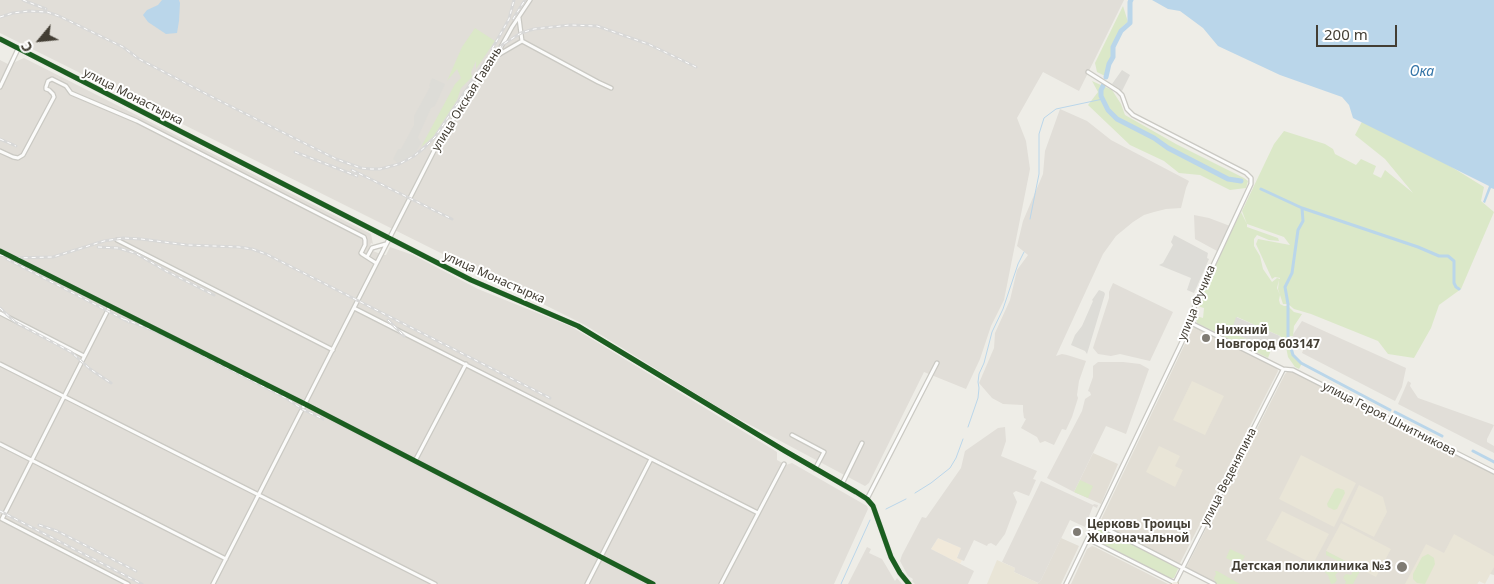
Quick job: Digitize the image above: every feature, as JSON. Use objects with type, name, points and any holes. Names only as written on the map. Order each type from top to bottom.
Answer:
[{"type":"street","name":"улица Окская Гавань","points":[[213,584],[445,131],[496,56],[530,0]]},
{"type":"street","points":[[519,18],[522,40]]},
{"type":"street","name":"улица Монастырка","points":[[0,40],[486,287],[578,326],[867,499]]},
{"type":"street","points":[[496,56],[522,40]]},
{"type":"street","points":[[522,40],[611,88]]},
{"type":"street","points":[[0,87],[18,49]]},
{"type":"street","name":"улица Фучика","points":[[1066,584],[1190,323],[1195,304],[1252,184],[1251,178],[1246,173],[1133,115],[1127,109],[1122,94],[1088,72]]},
{"type":"street","points":[[0,151],[18,158],[23,155],[54,97],[46,89],[48,81],[52,78],[66,86],[71,93],[137,121],[364,236],[366,240],[361,253],[376,263]]},
{"type":"street","points":[[117,240],[333,350]]},
{"type":"street","points":[[367,257],[372,248],[386,244]]},
{"type":"street","points":[[0,251],[304,404],[653,584]]},
{"type":"street","points":[[110,306],[1,519],[128,584]]},
{"type":"street","points":[[354,308],[758,514]]},
{"type":"street","points":[[0,313],[84,356]]},
{"type":"street","name":"улица Героя Шнитникова","points":[[1190,323],[1284,369],[1293,370],[1494,472]]},
{"type":"street","points":[[909,584],[891,557],[877,517],[867,499],[936,363]]},
{"type":"street","points":[[0,364],[435,584]]},
{"type":"street","points":[[415,461],[466,364]]},
{"type":"street","name":"улица Веденяпина","points":[[1175,584],[1284,369]]},
{"type":"street","points":[[792,435],[824,452],[815,469]]},
{"type":"street","points":[[842,484],[862,443]]},
{"type":"street","points":[[0,444],[226,559]]},
{"type":"street","points":[[587,584],[652,459]]},
{"type":"street","points":[[721,584],[784,464]]},
{"type":"street","points":[[1095,523],[1214,584]]},
{"type":"street","points":[[1088,539],[1175,584]]},
{"type":"shaded area","points":[[0,0],[1124,0],[1079,91],[1043,72],[1017,118],[1026,141],[1030,169],[1004,300],[991,326],[980,359],[966,389],[924,372],[869,483],[865,486],[724,411],[585,325],[0,33]]},
{"type":"shaded area","points":[[24,58],[371,234],[373,244],[371,243],[369,249],[373,251],[386,255],[390,247],[413,255],[478,289],[572,327],[777,452],[777,460],[786,465],[792,463],[867,506],[868,509],[834,584],[0,584],[0,60],[12,66],[15,62]]},
{"type":"shaded area","points":[[1122,70],[1130,75],[1122,91],[1112,84]]},
{"type":"shaded area","points":[[432,78],[445,84],[435,106],[431,108],[418,137],[421,143],[415,154],[398,163],[393,159],[398,149],[401,149],[414,125],[414,116],[430,87]]},
{"type":"shaded area","points":[[1060,109],[1087,121],[1111,140],[1189,181],[1181,208],[1166,209],[1144,215],[1116,236],[1103,254],[1056,356],[1062,354],[1086,361],[1079,381],[1078,398],[1072,417],[1066,430],[1062,429],[1054,445],[1045,441],[1040,443],[1037,437],[1021,428],[1026,419],[1024,418],[1023,405],[1003,404],[992,398],[979,383],[994,348],[995,333],[1010,300],[1017,270],[1028,255],[1017,246],[1023,221],[1043,174],[1045,151]]},
{"type":"shaded area","points":[[1194,215],[1209,218],[1230,226],[1217,251],[1195,239]]},
{"type":"shaded area","points":[[1174,235],[1208,253],[1207,258],[1209,259],[1194,293],[1187,290],[1191,278],[1159,265],[1163,263],[1173,245],[1171,242]]},
{"type":"shaded area","points":[[1113,283],[1173,312],[1150,361],[1120,354],[1111,356],[1098,354],[1093,348]]},
{"type":"shaded area","points":[[1099,290],[1105,294],[1087,354],[1085,351],[1071,345],[1075,335],[1082,326],[1092,300]]},
{"type":"shaded area","points":[[1236,317],[1280,336],[1275,352],[1231,332]]},
{"type":"shaded area","points":[[1302,321],[1406,368],[1402,387],[1395,401],[1302,353],[1306,343],[1292,336]]},
{"type":"shaded area","points":[[1194,328],[1277,368],[1278,371],[1178,564],[1099,524]]},
{"type":"shaded area","points":[[1098,362],[1140,364],[1149,369],[1126,434],[1106,426],[1074,492],[1047,478],[1082,411],[1085,399],[1091,395],[1088,391],[1093,377],[1093,366]]},
{"type":"shaded area","points":[[1292,371],[1494,474],[1494,575],[1490,574],[1477,584],[1216,584],[1186,568],[1285,374]]},
{"type":"shaded area","points":[[1192,381],[1224,396],[1205,435],[1173,420]]},
{"type":"shaded area","points":[[1408,381],[1411,383],[1410,386],[1418,398],[1494,425],[1487,442],[1494,446],[1494,453],[1398,404]]},
{"type":"shaded area","points":[[1005,427],[1006,441],[1001,456],[1037,471],[1033,479],[1036,480],[1029,496],[1016,491],[1013,493],[1017,502],[1005,534],[996,546],[991,543],[987,546],[974,540],[964,561],[957,558],[961,548],[938,538],[931,549],[974,571],[968,584],[915,584],[900,561],[922,517],[926,518],[961,468],[965,451],[998,428]]},
{"type":"shaded area","points":[[1159,446],[1180,456],[1175,466],[1183,470],[1175,487],[1146,472]]},
{"type":"shaded area","points":[[1093,453],[1118,464],[1101,504],[1074,492]]},
{"type":"shaded area","points":[[1301,455],[1356,483],[1334,527],[1279,499]]},
{"type":"shaded area","points":[[1041,481],[1093,505],[1098,505],[1097,508],[1093,506],[1085,527],[1070,520],[1038,583],[1014,572],[1015,568],[1002,562]]},
{"type":"shaded area","points":[[1359,485],[1383,497],[1387,512],[1374,537],[1342,521]]},
{"type":"shaded area","points":[[1282,511],[1329,534],[1313,564],[1266,540]]},
{"type":"shaded area","points":[[1341,523],[1391,549],[1376,577],[1326,551]]},
{"type":"shaded area","points":[[1454,534],[1494,556],[1494,567],[1485,584],[1479,581],[1477,584],[1405,584],[1426,544],[1444,553]]},
{"type":"shaded area","points":[[938,538],[961,548],[957,557],[962,560],[960,564],[931,549]]},
{"type":"shaded area","points":[[1061,538],[1079,546],[1061,584],[1037,584],[1041,580]]},
{"type":"shaded area","points":[[1092,546],[1168,584],[1071,584],[1087,549]]},
{"type":"shaded area","points":[[867,547],[871,549],[869,553],[882,559],[895,581],[897,578],[902,584],[848,584]]},
{"type":"shaded area","points":[[997,560],[1015,568],[1014,572],[1038,583],[987,584]]},
{"type":"green space","points":[[1123,6],[1128,22],[1122,27],[1111,48],[1111,57],[1105,76],[1097,72],[1095,63]]},
{"type":"green space","points":[[475,28],[495,41],[476,69],[476,61],[471,72],[472,77],[461,88],[457,100],[433,137],[421,147],[455,84],[461,78],[457,69],[447,81],[462,47]]},
{"type":"green space","points":[[1092,81],[1112,90],[1121,104],[1125,115],[1176,144],[1244,178],[1248,181],[1246,188],[1230,190],[1200,175],[1179,173],[1164,161],[1130,145],[1088,105],[1098,92]]},
{"type":"green space","points":[[1366,114],[1484,187],[1481,201],[1494,212],[1461,289],[1439,305],[1431,328],[1414,358],[1388,354],[1378,341],[1294,309],[1288,304],[1283,304],[1280,295],[1280,304],[1302,314],[1294,326],[1293,336],[1287,336],[1291,352],[1302,363],[1299,369],[1295,367],[1288,357],[1285,342],[1280,336],[1237,317],[1231,332],[1271,350],[1268,358],[1197,323],[1196,316],[1203,318],[1204,308],[1197,306],[1201,292],[1241,212],[1247,224],[1242,211],[1274,144],[1284,131],[1325,144],[1333,149],[1335,154],[1356,165],[1361,159],[1376,166],[1373,174],[1381,178],[1385,170],[1413,193],[1385,159],[1355,135]],"holes":[[[1247,224],[1284,237],[1290,245],[1258,239],[1256,244],[1272,279],[1275,277],[1280,278],[1272,282],[1263,269],[1260,256],[1254,246],[1254,239],[1257,235],[1269,240],[1279,241],[1278,238],[1247,227]]]},
{"type":"green space","points":[[1080,480],[1093,486],[1088,498],[1074,492]]},
{"type":"green space","points":[[1335,489],[1344,490],[1345,493],[1337,509],[1334,510],[1328,507],[1327,504]]},
{"type":"green space","points":[[1099,526],[1176,566],[1178,569],[1174,578],[1169,578],[1094,539]]},
{"type":"green space","points":[[1230,549],[1245,556],[1240,565],[1226,558]]},
{"type":"green space","points":[[1326,551],[1361,569],[1353,584],[1345,584],[1346,582],[1343,577],[1346,574],[1351,575],[1354,569],[1326,555]]},
{"type":"green space","points":[[1428,554],[1434,558],[1435,564],[1425,584],[1417,583],[1413,579],[1413,574],[1422,557]]},
{"type":"green space","points":[[1322,564],[1338,572],[1335,575],[1337,580],[1335,583],[1331,584],[1328,575],[1321,569]]},
{"type":"green space","points":[[1215,571],[1240,584],[1216,584],[1214,578]]},
{"type":"water","points":[[162,0],[179,0],[177,33],[166,34],[148,22],[143,15]]},
{"type":"water","name":"Ока","points":[[1152,0],[1494,0],[1494,189],[1491,188],[1485,203],[1483,202],[1489,186],[1353,118],[1349,105],[1342,97],[1280,75],[1218,46],[1203,28],[1180,11],[1168,9]]},
{"type":"waterway","points":[[1106,77],[1113,57],[1113,47],[1121,31],[1130,23],[1131,0]]},
{"type":"waterway","points":[[1104,84],[1101,96],[1108,110],[1117,119],[1228,179],[1241,181]]},
{"type":"waterway","points":[[1030,219],[1039,174],[1039,134],[1044,118],[1056,109],[1103,99]]},
{"type":"waterway","points":[[1261,189],[1302,208],[1303,221],[1298,230],[1292,273],[1285,287],[1288,304],[1288,338],[1293,355],[1301,363],[1390,410]]},
{"type":"waterway","points":[[1302,208],[1418,247],[1439,256],[1448,256],[1454,261],[1454,283],[1459,289]]},
{"type":"waterway","points":[[968,427],[978,398],[979,374],[984,363],[992,332],[1003,309],[1024,252]]},
{"type":"waterway","points":[[1395,412],[1442,436]]},
{"type":"waterway","points":[[915,493],[950,468],[963,439]]},
{"type":"waterway","points":[[1473,451],[1494,462]]},
{"type":"waterway","points":[[886,509],[906,499]]},
{"type":"waterway","points":[[841,584],[870,520]]},
{"type":"railway","points":[[23,0],[46,9]]},
{"type":"railway","points":[[492,49],[509,19],[514,0]]},
{"type":"railway","points":[[513,19],[525,0]]},
{"type":"railway","points":[[0,17],[29,11],[47,12],[59,16],[123,47],[139,59],[336,159],[361,168],[371,169],[380,169],[399,164],[414,156],[425,147],[435,137],[482,66],[502,45],[521,33],[534,29],[570,25],[597,26],[648,44],[696,67]]},
{"type":"railway","points":[[0,139],[16,146]]},
{"type":"railway","points":[[295,152],[357,176]]},
{"type":"railway","points":[[352,170],[452,219]]},
{"type":"railway","points":[[0,255],[14,258],[53,257],[104,241],[123,238],[187,245],[252,249],[266,254],[550,398]]},
{"type":"railway","points":[[98,247],[118,248],[135,253],[214,295]]},
{"type":"railway","points":[[7,259],[129,322]]},
{"type":"railway","points":[[0,308],[15,322],[71,352],[90,369],[111,383]]},
{"type":"railway","points":[[124,319],[155,331],[323,419]]},
{"type":"railway","points":[[388,320],[404,336]]},
{"type":"railway","points":[[0,511],[142,584]]},
{"type":"railway","points":[[39,525],[57,531],[136,571]]},
{"type":"cycle path","points":[[0,39],[471,280],[578,326],[856,492],[867,499],[873,506],[891,557],[909,584]]},
{"type":"cycle path","points":[[0,251],[305,404],[653,584]]},
{"type":"place","name":"Нижний Новгород 603147","points":[[1206,338]]},
{"type":"place","name":"Церковь Троицы Живоначальной","points":[[1077,532]]},
{"type":"place","name":"Детская поликлиника №3","points":[[1402,567]]}]
